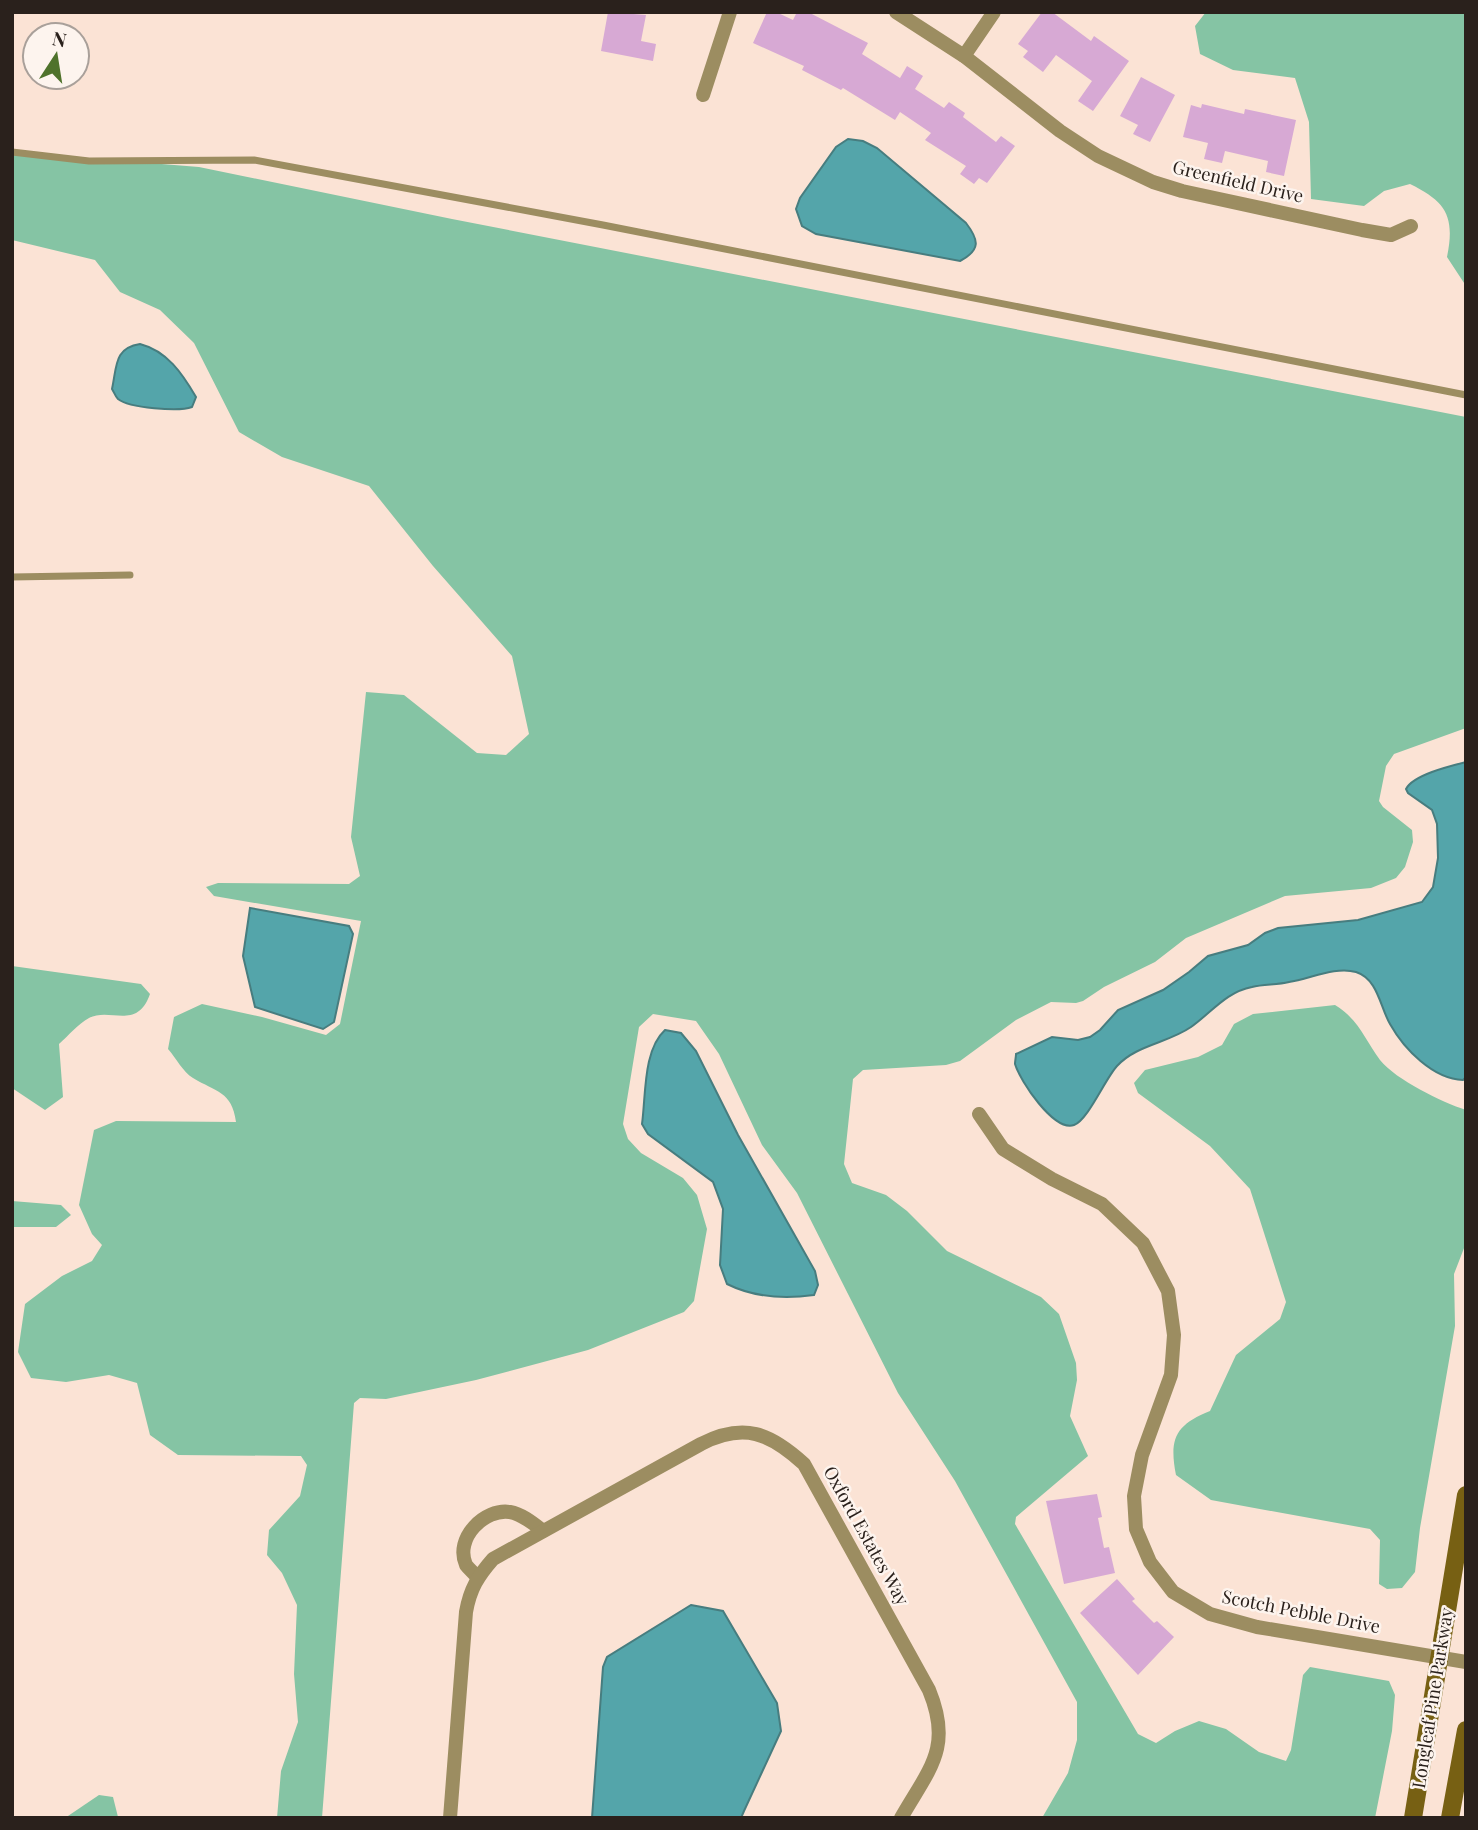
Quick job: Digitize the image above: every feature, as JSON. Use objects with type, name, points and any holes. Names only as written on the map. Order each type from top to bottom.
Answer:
[{"type":"main road","name":"Longleaf Pine Parkway","points":[[1413,1818],[1466,1495]]},
{"type":"main road","name":"Longleaf Pine Parkway","points":[[1450,1818],[1466,1730]]},
{"type":"street","points":[[703,95],[730,12]]},
{"type":"street","name":"Greenfield Drive","points":[[896,12],[964,56],[1098,156],[1153,182],[1182,191],[1362,230],[1391,234],[1410,226]]},
{"type":"street","points":[[964,56],[994,12]]},
{"type":"street","name":"Scotch Pebble Drive","points":[[979,1114],[1003,1149],[1101,1205],[1143,1243],[1168,1291],[1174,1335],[1171,1375],[1142,1455],[1134,1496],[1136,1529],[1150,1562],[1173,1592],[1210,1614],[1257,1627],[1466,1662]]},
{"type":"street","name":"Oxford Estates Way","points":[[450,1818],[466,1612],[469,1594],[477,1577],[493,1559],[716,1437],[744,1432],[764,1435],[785,1447],[804,1464],[938,1710],[940,1733],[937,1755],[901,1818]]},
{"type":"street","points":[[477,1577],[466,1564],[464,1549],[472,1527],[492,1513],[512,1512],[543,1531]]},
{"type":"lane","points":[[12,152],[89,161],[254,160],[603,225],[1466,395]]},
{"type":"lane","points":[[12,577],[131,575]]},
{"type":"green space","points":[[1206,12],[1466,12],[1466,286],[1447,257],[1450,231],[1445,212],[1433,197],[1423,191],[1410,184],[1384,191],[1364,206],[1311,199],[1309,122],[1295,78],[1233,70],[1200,54],[1195,26]]},
{"type":"green space","points":[[12,152],[199,167],[1466,417],[1466,728],[1394,754],[1386,766],[1379,801],[1412,830],[1413,842],[1405,867],[1396,878],[1371,888],[1285,896],[1186,938],[1155,962],[1104,987],[1083,1001],[1051,1002],[1016,1020],[960,1061],[946,1065],[863,1070],[853,1079],[844,1164],[852,1183],[886,1195],[907,1211],[947,1251],[1041,1297],[1059,1314],[1076,1363],[1077,1380],[1070,1416],[1088,1456],[1016,1517],[1015,1524],[1138,1734],[1156,1743],[1199,1721],[1226,1729],[1259,1752],[1286,1761],[1291,1750],[1303,1675],[1310,1667],[1389,1681],[1395,1695],[1392,1731],[1375,1818],[1042,1818],[1068,1773],[1077,1740],[1077,1702],[955,1481],[898,1393],[797,1193],[762,1145],[719,1054],[696,1021],[653,1014],[639,1027],[623,1124],[628,1139],[641,1153],[683,1178],[697,1195],[707,1229],[694,1301],[684,1312],[588,1350],[476,1380],[386,1399],[360,1398],[354,1403],[322,1818],[277,1818],[281,1771],[298,1722],[294,1674],[297,1605],[282,1573],[267,1555],[269,1530],[300,1496],[307,1465],[301,1456],[178,1455],[150,1435],[137,1383],[109,1375],[66,1382],[31,1378],[18,1352],[25,1304],[62,1276],[92,1261],[102,1245],[92,1234],[79,1205],[94,1130],[116,1121],[236,1122],[227,1098],[189,1075],[168,1049],[174,1017],[202,1004],[326,1035],[340,1024],[361,921],[214,896],[206,887],[218,883],[349,884],[360,876],[351,837],[366,692],[404,695],[477,753],[506,755],[529,734],[512,656],[433,566],[369,486],[282,457],[239,432],[194,343],[160,310],[120,292],[95,260],[12,240]]},
{"type":"green space","points":[[12,966],[141,984],[150,994],[138,1012],[131,1015],[97,1015],[89,1018],[59,1044],[63,1097],[45,1110],[12,1088]]},
{"type":"green space","points":[[1335,1005],[1356,1023],[1387,1068],[1420,1090],[1466,1110],[1466,1243],[1454,1274],[1455,1326],[1420,1528],[1415,1572],[1402,1588],[1387,1589],[1379,1584],[1380,1540],[1370,1529],[1211,1500],[1176,1475],[1174,1462],[1177,1435],[1189,1422],[1210,1411],[1236,1355],[1280,1319],[1286,1302],[1250,1189],[1210,1146],[1138,1093],[1134,1083],[1145,1070],[1198,1057],[1222,1045],[1234,1024],[1253,1014]]},
{"type":"green space","points":[[12,1201],[61,1205],[71,1215],[56,1227],[12,1227]]},
{"type":"green space","points":[[99,1795],[113,1797],[118,1817],[65,1818]]},
{"type":"water","points":[[848,139],[863,141],[877,148],[966,223],[976,244],[972,253],[960,261],[816,234],[802,226],[796,209],[800,198],[836,147]]},
{"type":"water","points":[[140,344],[158,352],[179,372],[196,397],[192,407],[154,408],[132,405],[117,398],[112,389],[118,359],[125,349]]},
{"type":"water","points":[[1466,762],[1466,1077],[1463,1080],[1441,1074],[1420,1061],[1396,1034],[1378,994],[1369,981],[1356,972],[1340,971],[1252,987],[1234,993],[1191,1027],[1125,1059],[1112,1072],[1085,1116],[1074,1125],[1057,1121],[1039,1104],[1018,1072],[1016,1054],[1052,1037],[1078,1040],[1090,1037],[1118,1010],[1163,990],[1208,956],[1248,945],[1278,928],[1358,920],[1422,902],[1433,887],[1438,858],[1437,824],[1432,810],[1406,789],[1424,775]]},
{"type":"water","points":[[250,908],[349,926],[353,934],[334,1022],[323,1029],[255,1007],[243,956]]},
{"type":"water","points":[[665,1030],[681,1033],[696,1051],[738,1135],[815,1271],[818,1285],[814,1295],[769,1296],[747,1292],[727,1284],[720,1265],[723,1209],[713,1182],[648,1134],[642,1124],[649,1061]]},
{"type":"water","points":[[691,1605],[723,1611],[777,1703],[781,1731],[741,1818],[592,1818],[603,1667],[607,1657]]},
{"type":"building","points":[[608,12],[646,15],[641,41],[656,44],[653,61],[601,51]]},
{"type":"building","points":[[767,12],[776,12],[793,20],[797,12],[808,12],[868,43],[862,54],[900,78],[907,66],[923,76],[915,89],[944,108],[949,102],[965,113],[963,117],[996,142],[1001,136],[1015,146],[987,183],[979,178],[974,184],[960,174],[966,166],[925,140],[931,133],[900,112],[895,120],[843,88],[841,90],[802,70],[804,66],[753,43]]},
{"type":"building","points":[[1042,12],[1052,12],[1091,41],[1094,36],[1129,61],[1093,111],[1078,101],[1092,81],[1056,55],[1043,72],[1023,57],[1028,51],[1018,44]]},
{"type":"building","points":[[1141,77],[1175,95],[1150,142],[1133,134],[1138,125],[1120,116]]},
{"type":"building","points":[[1202,104],[1244,114],[1245,109],[1296,120],[1284,176],[1266,172],[1268,161],[1225,151],[1222,163],[1204,159],[1208,143],[1183,137],[1191,105],[1201,108]]},
{"type":"building","points":[[1097,1494],[1104,1548],[1109,1547],[1115,1573],[1064,1584],[1046,1501]]},
{"type":"building","points":[[1117,1579],[1135,1599],[1132,1601],[1154,1623],[1157,1621],[1174,1637],[1138,1675],[1080,1613]]}]
